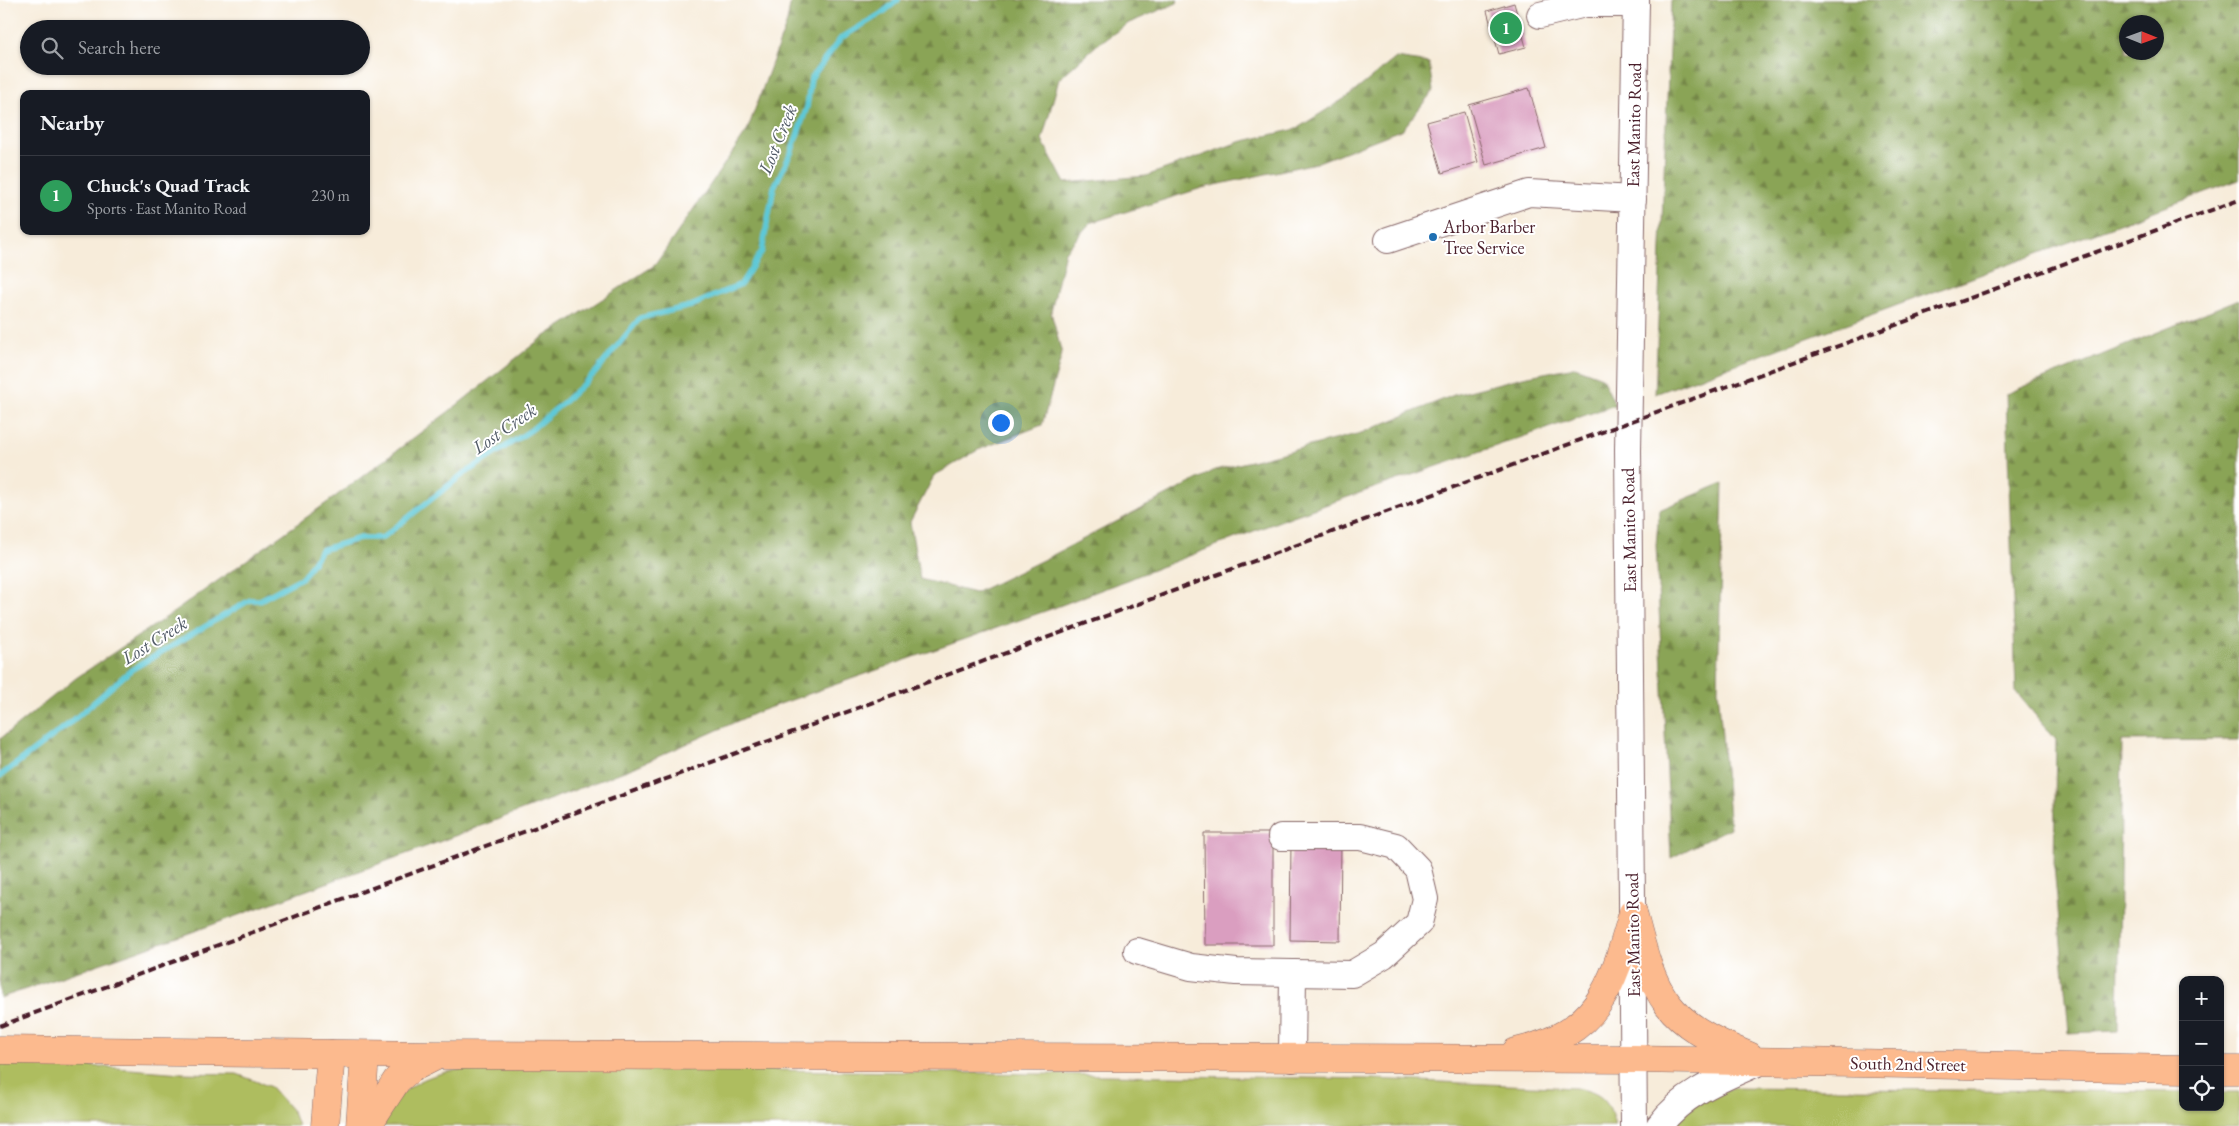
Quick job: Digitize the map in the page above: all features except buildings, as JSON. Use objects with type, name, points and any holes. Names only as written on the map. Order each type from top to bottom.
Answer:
[{"type":"main road","points":[[0,1050],[365,1055],[1484,1060],[1540,1047],[1566,1033],[1584,1019],[1597,1006],[1617,970],[1633,913]]},
{"type":"main road","points":[[1633,913],[1646,967],[1670,1008],[1699,1033],[1762,1061]]},
{"type":"main road","points":[[325,1126],[331,1054]]},
{"type":"main road","points":[[360,1126],[365,1055]]},
{"type":"main road","points":[[367,1126],[397,1080],[410,1069],[436,1055]]},
{"type":"main road","name":"South 2nd Street","points":[[1484,1060],[1634,1059],[2179,1069]]},
{"type":"main road","points":[[2224,1070],[2239,1070]]},
{"type":"street","points":[[1540,15],[1585,4],[1636,2]]},
{"type":"street","name":"East Manito Road","points":[[1634,1126],[1628,450],[1636,2]]},
{"type":"street","points":[[1388,240],[1529,194],[1633,199]]},
{"type":"street","points":[[1137,951],[1191,967],[1236,972],[1352,974],[1384,955],[1419,923],[1425,900],[1418,868],[1396,846],[1360,837],[1281,836]]},
{"type":"street","points":[[1292,1059],[1293,973]]},
{"type":"street","points":[[1659,1126],[1673,1108],[1686,1097],[1762,1061]]},
{"type":"green space","points":[[791,0],[1178,0],[1177,3],[1129,23],[1098,44],[1059,79],[1042,140],[1065,183],[1146,176],[1239,142],[1296,129],[1350,95],[1396,58],[1429,63],[1433,91],[1403,129],[1316,163],[1202,188],[1090,223],[1065,252],[1051,312],[1062,354],[1042,425],[978,450],[934,476],[910,522],[920,579],[975,593],[1053,555],[1215,470],[1361,433],[1454,395],[1523,377],[1575,367],[1602,377],[1615,405],[1293,516],[1054,608],[760,711],[635,767],[439,842],[184,935],[0,998],[0,739],[76,678],[174,612],[332,499],[452,409],[539,340],[655,265],[747,131],[787,22]]},
{"type":"green space","points":[[1671,0],[2239,0],[2239,180],[1655,394]]},
{"type":"green space","points":[[2239,299],[2239,740],[2122,741],[2118,1031],[2069,1033],[2054,866],[2056,740],[2016,692],[2006,394]]},
{"type":"green space","points":[[1723,483],[1718,689],[1730,828],[1671,858],[1656,545],[1659,510]]},
{"type":"green space","points":[[0,1059],[182,1073],[237,1074],[271,1087],[293,1112],[298,1126],[0,1126]]},
{"type":"green space","points":[[511,1066],[1374,1079],[1576,1088],[1592,1092],[1603,1099],[1610,1110],[1615,1126],[383,1126],[397,1099],[411,1086],[424,1079],[453,1071]]},
{"type":"green space","points":[[1732,1088],[2179,1092],[2179,1111],[2224,1111],[2224,1092],[2239,1092],[2239,1126],[1672,1126],[1700,1099]]},
{"type":"waterway","name":"Lost Creek","points":[[0,776],[70,723],[131,670],[250,600],[260,600],[303,577],[321,550],[360,538],[382,538],[462,475],[531,430],[595,373],[640,318],[691,306],[741,284],[762,251],[774,187],[791,153],[807,107],[811,78],[841,38],[882,13],[898,0]]},
{"type":"railway","points":[[0,1026],[1610,429],[2239,200]]},
{"type":"place","name":"Chuck's Quad Track","points":[[1506,28]]},
{"type":"place","name":"Arbor Barber Tree Service","points":[[1433,237]]}]
